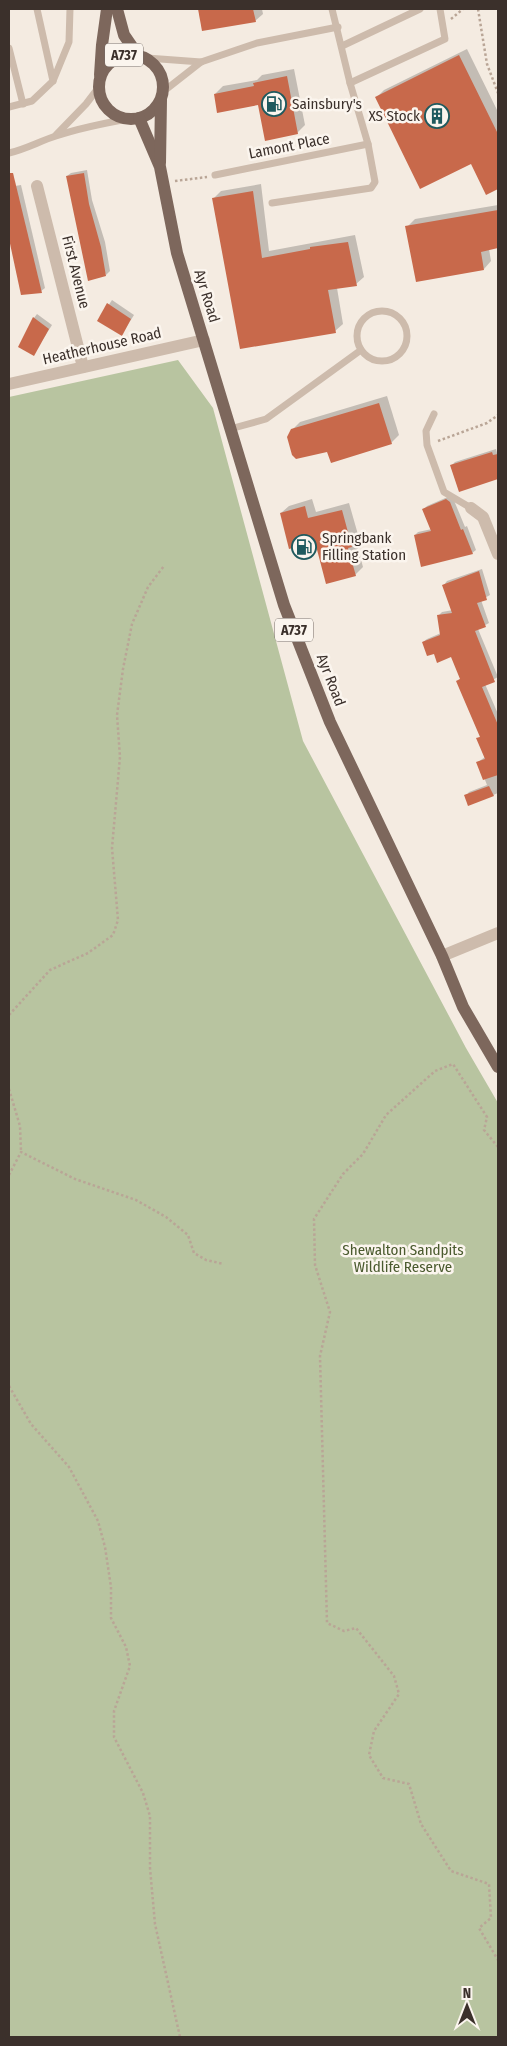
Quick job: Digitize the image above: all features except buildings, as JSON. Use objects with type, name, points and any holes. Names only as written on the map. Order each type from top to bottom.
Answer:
[{"type":"main road","name":"A737","points":[[107,9],[99,82],[104,104],[111,112],[134,119]]},
{"type":"main road","name":"A737","points":[[117,9],[124,35],[142,56],[155,64],[161,72],[163,96]]},
{"type":"main road","name":"A737","points":[[99,82],[109,62],[117,57],[127,54],[142,56]]},
{"type":"main road","points":[[134,119],[156,108],[163,96]]},
{"type":"main road","name":"Ayr Road","points":[[160,167],[163,96]]},
{"type":"main road","name":"Ayr Road","points":[[134,119],[160,167],[177,252],[284,605],[326,713],[442,956],[463,1007],[498,1068]]},
{"type":"street","name":"First Avenue","points":[[38,186],[83,367]]},
{"type":"street","name":"Heatherhouse Road","points":[[9,384],[204,340]]},
{"type":"street","points":[[471,508],[483,517],[498,554]]},
{"type":"street","points":[[442,956],[498,933]]},
{"type":"lane","points":[[37,9],[53,81]]},
{"type":"lane","points":[[9,107],[32,101],[53,81],[69,42],[70,9]]},
{"type":"lane","points":[[342,46],[420,9]]},
{"type":"lane","points":[[350,83],[445,39],[440,9]]},
{"type":"lane","points":[[272,203],[371,188],[376,182],[368,144],[350,83],[335,10]]},
{"type":"lane","points":[[163,96],[201,62],[258,43],[338,27]]},
{"type":"lane","points":[[9,48],[23,104]]},
{"type":"lane","points":[[142,56],[201,62]]},
{"type":"lane","points":[[56,136],[86,104],[99,82]]},
{"type":"lane","points":[[9,153],[30,148],[56,136],[101,124],[134,119]]},
{"type":"lane","name":"Lamont Place","points":[[215,175],[368,144]]},
{"type":"lane","points":[[378,311],[386,311],[400,319],[406,335],[402,350],[397,356],[382,361],[367,356],[361,350],[357,334],[363,319],[378,311]]},
{"type":"lane","points":[[230,429],[266,419],[361,350]]},
{"type":"lane","points":[[434,414],[426,431],[427,445],[444,492],[471,508]]},
{"type":"path","points":[[478,9],[487,64],[498,94]]},
{"type":"path","points":[[164,183],[215,175]]},
{"type":"path","points":[[427,445],[487,423],[498,415]]},
{"type":"path","points":[[9,1015],[50,970],[88,954],[113,935],[118,920],[112,848],[120,757],[117,715],[123,669],[132,624],[148,587],[164,566]]},
{"type":"path","points":[[498,1147],[484,1130],[487,1117],[453,1064],[435,1071],[386,1115],[363,1154],[343,1174],[314,1219],[315,1265],[330,1312],[320,1356],[328,1623],[344,1631],[356,1628],[394,1676],[399,1694],[374,1731],[369,1755],[383,1778],[409,1784],[420,1824],[450,1871],[489,1884],[492,1918],[479,1928],[498,1960]]},
{"type":"path","points":[[9,1088],[20,1126],[21,1152],[9,1175]]},
{"type":"path","points":[[21,1152],[75,1179],[136,1200],[166,1217],[188,1235],[194,1253],[206,1260],[224,1264]]},
{"type":"path","points":[[9,1386],[31,1424],[69,1467],[98,1521],[105,1547],[111,1587],[111,1618],[126,1647],[130,1666],[114,1711],[114,1736],[143,1793],[150,1816],[150,1868],[155,1924],[180,2037]]},
{"type":"green space","name":"Shewalton Sandpits Wildlife Reserve","points":[[178,360],[213,408],[303,741],[466,1048],[498,1103],[498,2037],[9,2037],[9,397]]},
{"type":"place","name":"Sainsbury's","points":[[274,104]]},
{"type":"place","name":"XS Stock","points":[[437,116]]},
{"type":"place","name":"Springbank Filling Station","points":[[304,547]]}]
